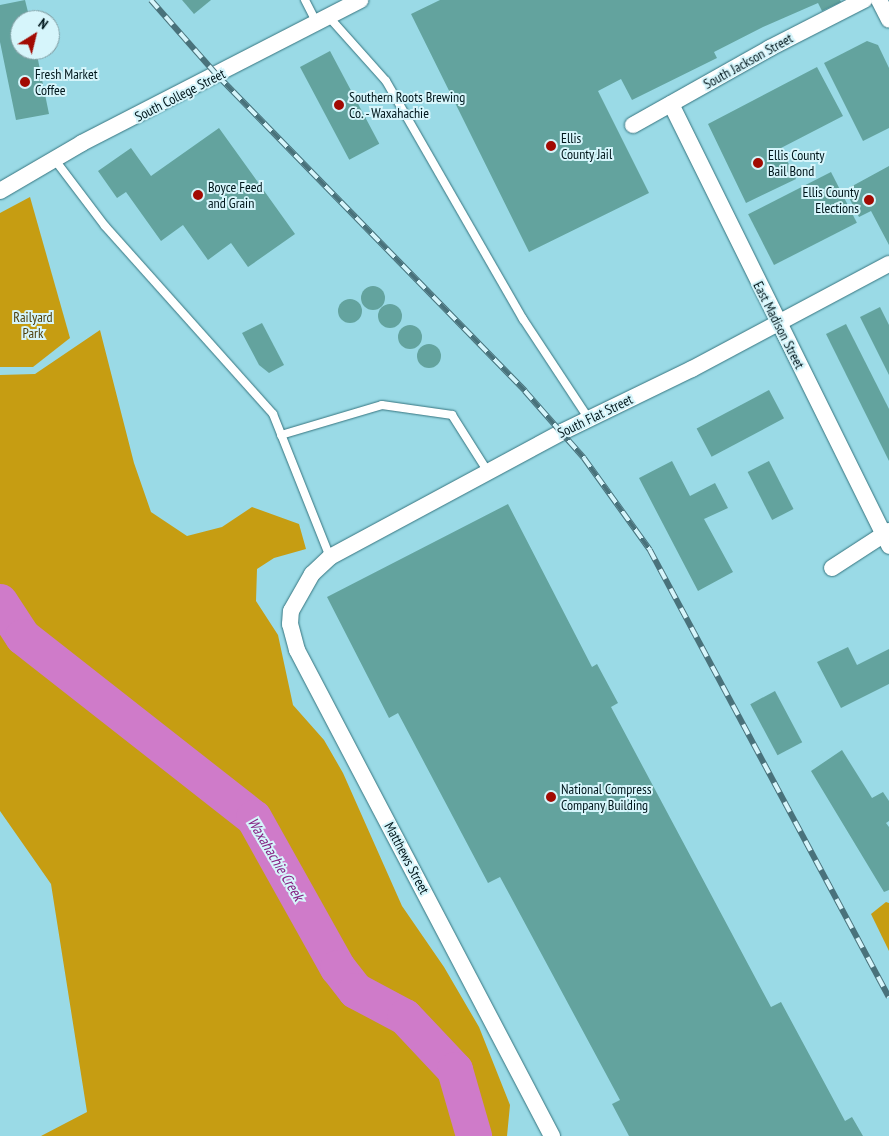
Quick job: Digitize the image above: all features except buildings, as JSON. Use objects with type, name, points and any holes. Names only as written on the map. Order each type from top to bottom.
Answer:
[{"type":"street","name":"South College Street","points":[[0,191],[55,160],[360,0]]},
{"type":"street","name":"South Jackson Street","points":[[633,125],[770,48],[864,0]]},
{"type":"street","points":[[879,0],[889,20]]},
{"type":"street","name":"East Madison Street","points":[[671,104],[887,537]]},
{"type":"street","name":"South Flat Street","points":[[309,580],[330,557],[589,419],[780,323],[889,264]]},
{"type":"street","points":[[832,568],[887,537]]},
{"type":"street","name":"Matthews Street","points":[[309,580],[292,611],[290,624],[298,650],[551,1135]]},
{"type":"lane","points":[[305,0],[386,81],[523,319],[589,419]]},
{"type":"lane","points":[[55,160],[105,226],[273,414],[330,557]]},
{"type":"lane","points":[[281,435],[382,405],[452,415],[488,472]]},
{"type":"green space","name":"Railyard Park","points":[[30,197],[70,338],[33,367],[0,367],[0,213]]},
{"type":"green space","points":[[100,330],[134,463],[151,512],[187,536],[222,527],[252,507],[299,524],[306,549],[274,558],[257,569],[256,601],[278,635],[293,705],[324,740],[343,773],[402,906],[444,967],[479,1027],[510,1105],[507,1136],[41,1136],[87,1112],[51,884],[0,811],[0,375],[35,374]]},
{"type":"green space","points":[[886,902],[889,903],[889,951],[871,914]]},
{"type":"waterway","name":"Waxahachie Creek","points":[[0,602],[23,637],[254,818],[338,968],[356,991],[405,1017],[455,1070],[474,1136]]},
{"type":"railway","points":[[151,0],[218,76],[525,391],[584,458],[650,550],[889,997]]},
{"type":"place","name":"Fresh Market Coffee","points":[[25,82]]},
{"type":"place","name":"Southern Roots Brewing Co. - Waxahachie","points":[[339,105]]},
{"type":"place","name":"Ellis County Jail","points":[[551,146]]},
{"type":"place","name":"Ellis County Bail Bond","points":[[758,163]]},
{"type":"place","name":"Boyce Feed and Grain","points":[[198,195]]},
{"type":"place","name":"Ellis County Elections","points":[[869,200]]},
{"type":"place","name":"National Compress Company Building","points":[[551,797]]}]
